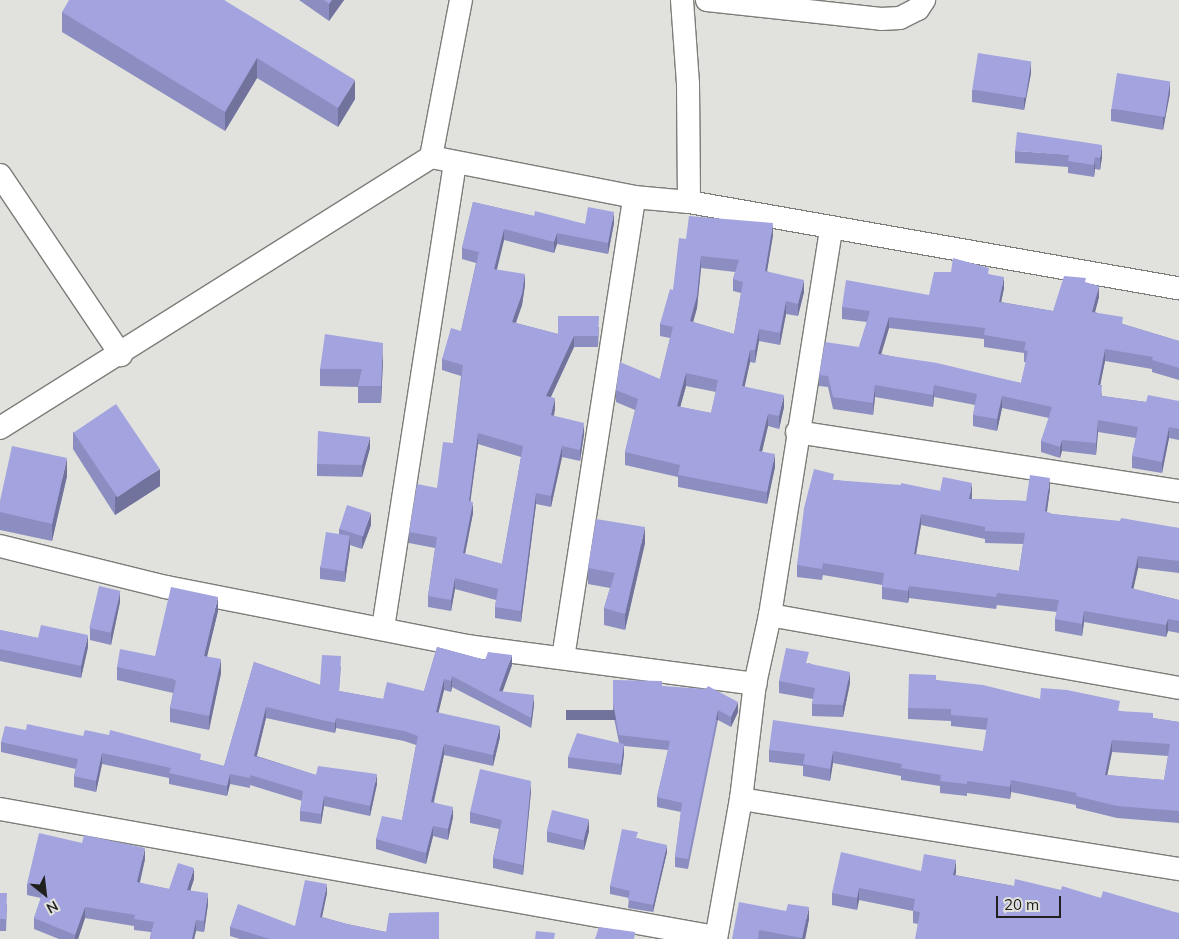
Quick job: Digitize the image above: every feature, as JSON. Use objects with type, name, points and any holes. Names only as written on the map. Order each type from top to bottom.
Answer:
[{"type":"street","points":[[0,428],[121,355],[432,157],[461,0]]},
{"type":"street","points":[[682,0],[688,84],[688,202]]},
{"type":"street","points":[[707,0],[881,19],[900,18],[918,9],[924,0]]},
{"type":"street","points":[[432,157],[455,164],[634,197],[688,202],[830,229],[1179,288]]},
{"type":"street","points":[[383,628],[455,164]]},
{"type":"street","points":[[0,175],[121,355]]},
{"type":"street","points":[[563,658],[634,197]]},
{"type":"street","points":[[0,809],[716,938],[741,799],[755,684],[770,615],[830,229]]},
{"type":"street","points":[[797,432],[1179,491]]},
{"type":"street","points":[[0,546],[166,587],[468,646],[755,684]]},
{"type":"street","points":[[770,615],[1179,688]]},
{"type":"street","points":[[741,799],[1179,869]]},
{"type":"building","points":[[69,0],[224,0],[355,80],[338,108],[257,58],[225,112],[62,12]]},
{"type":"building","points":[[324,0],[332,0],[329,4]]},
{"type":"building","points":[[978,53],[1031,61],[1026,98],[972,90]]},
{"type":"building","points":[[1117,73],[1170,81],[1165,117],[1111,109]]},
{"type":"building","points":[[1017,132],[1102,145],[1100,158],[1095,157],[1094,165],[1068,161],[1069,155],[1015,151]]},
{"type":"building","points":[[473,202],[534,216],[535,211],[585,224],[588,207],[614,212],[608,243],[557,233],[554,242],[504,229],[494,269],[525,274],[522,294],[512,322],[558,334],[558,316],[599,316],[598,336],[574,336],[546,396],[555,398],[551,415],[584,423],[580,450],[562,446],[551,496],[536,493],[521,611],[495,607],[498,589],[455,578],[451,600],[428,596],[437,537],[409,532],[417,484],[437,488],[443,442],[453,443],[463,365],[442,359],[451,328],[461,331],[479,252],[462,248]],"holes":[[[478,433],[523,446],[502,564],[463,553],[473,502],[469,501]]]},
{"type":"building","points":[[689,216],[773,223],[765,271],[804,280],[798,304],[786,301],[780,333],[759,329],[755,350],[750,350],[742,386],[784,395],[779,416],[768,414],[759,451],[775,454],[767,492],[678,475],[680,465],[625,452],[638,399],[616,390],[620,362],[660,379],[673,327],[660,324],[670,289],[673,290],[679,238],[686,239]],"holes":[[[701,256],[739,260],[733,279],[743,282],[734,334],[690,321],[697,296]],[[686,373],[718,380],[711,413],[677,406]]]},
{"type":"building","points":[[953,258],[989,268],[988,274],[1004,277],[999,302],[1053,311],[1064,276],[1086,278],[1085,282],[1099,286],[1092,312],[1123,317],[1122,324],[1179,341],[1179,368],[1152,360],[1153,357],[1105,349],[1098,385],[1102,385],[1101,396],[1146,402],[1148,395],[1179,401],[1179,429],[1169,427],[1162,462],[1132,456],[1138,427],[1098,420],[1096,443],[1062,440],[1060,447],[1041,441],[1052,407],[1002,396],[997,419],[973,415],[977,394],[934,385],[933,395],[875,385],[873,403],[833,397],[828,376],[819,375],[825,342],[859,347],[870,311],[842,307],[846,280],[929,295],[934,272],[951,272]],"holes":[[[889,317],[985,328],[984,335],[1026,342],[1024,350],[1028,351],[1021,383],[937,363],[878,354]]]},
{"type":"building","points":[[325,334],[383,343],[381,386],[358,386],[362,369],[320,369]]},
{"type":"building","points":[[116,404],[160,469],[117,497],[74,433]]},
{"type":"building","points":[[318,431],[370,437],[362,465],[317,464]]},
{"type":"building","points":[[12,446],[67,458],[52,524],[0,512],[0,501]]},
{"type":"building","points":[[814,469],[834,474],[833,480],[901,485],[901,483],[940,491],[943,477],[972,483],[969,499],[1026,501],[1030,475],[1050,478],[1045,511],[1052,514],[1120,521],[1121,518],[1179,528],[1179,561],[1138,556],[1131,588],[1179,600],[1179,621],[1168,619],[1166,625],[1084,611],[1082,624],[1055,619],[1059,600],[997,593],[996,597],[909,586],[908,591],[882,587],[884,573],[823,563],[822,569],[797,565],[804,508]],"holes":[[[921,514],[985,527],[985,531],[1025,533],[1019,571],[914,554]]]},
{"type":"building","points":[[347,505],[371,513],[363,537],[339,529]]},
{"type":"building","points":[[596,519],[645,527],[625,614],[604,608],[615,573],[588,568]]},
{"type":"building","points":[[326,532],[350,536],[344,571],[320,568]]},
{"type":"building","points":[[99,586],[120,591],[111,633],[89,628]]},
{"type":"building","points":[[171,587],[218,597],[204,656],[221,659],[209,716],[170,708],[176,681],[173,679],[117,667],[120,649],[155,656]]},
{"type":"building","points":[[41,625],[88,635],[81,666],[0,649],[0,630],[38,638]]},
{"type":"building","points":[[437,647],[485,660],[488,652],[512,655],[499,691],[534,695],[531,718],[452,676],[451,681],[444,679],[436,712],[500,726],[493,755],[444,744],[431,802],[453,807],[448,829],[433,826],[426,853],[376,839],[382,816],[402,820],[418,736],[404,731],[336,718],[335,723],[266,707],[254,756],[316,775],[318,766],[377,774],[370,806],[324,796],[321,814],[300,811],[303,791],[250,775],[250,778],[230,774],[227,786],[169,773],[171,768],[102,753],[96,781],[74,776],[78,759],[1,742],[5,726],[26,730],[27,724],[83,736],[85,730],[109,735],[110,730],[201,754],[200,760],[224,766],[254,662],[320,685],[322,655],[341,656],[339,691],[383,699],[387,682],[424,691]]},
{"type":"building","points":[[786,648],[809,652],[806,663],[850,672],[843,705],[812,704],[815,688],[779,681]]},
{"type":"building","points":[[909,674],[936,675],[936,680],[983,685],[1040,699],[1041,688],[1067,690],[1120,701],[1118,711],[1153,713],[1153,718],[1179,722],[1179,811],[1117,806],[1076,796],[1077,793],[1011,780],[1010,787],[967,781],[967,784],[940,781],[941,775],[901,768],[902,764],[833,751],[830,769],[803,764],[805,754],[769,750],[773,720],[983,751],[988,718],[951,715],[951,709],[908,708]],"holes":[[[1112,740],[1170,744],[1164,780],[1105,775]]]},
{"type":"building","points":[[613,680],[662,681],[662,686],[706,689],[708,686],[738,702],[731,717],[718,710],[688,859],[675,857],[682,803],[657,797],[670,741],[619,735],[613,703]]},
{"type":"building","points":[[577,733],[624,744],[621,764],[568,757]]},
{"type":"building","points":[[480,769],[531,781],[523,865],[493,858],[502,820],[470,812]]},
{"type":"building","points":[[552,810],[589,819],[584,841],[547,831]]},
{"type":"building","points":[[622,829],[638,832],[636,838],[667,845],[653,905],[628,900],[630,891],[610,886]]},
{"type":"building","points":[[39,833],[82,843],[84,835],[145,848],[137,882],[169,889],[178,863],[194,868],[187,890],[208,893],[204,921],[196,920],[192,939],[152,939],[150,938],[154,922],[134,919],[135,915],[85,907],[75,935],[34,918],[44,888],[27,884]]},
{"type":"building","points":[[841,852],[921,871],[924,854],[956,860],[953,875],[1014,886],[1015,879],[1061,890],[1062,886],[1101,898],[1103,891],[1179,913],[1179,939],[915,939],[920,912],[913,911],[915,899],[859,888],[857,898],[832,893]]},
{"type":"building","points":[[305,880],[327,884],[320,917],[386,932],[389,913],[439,912],[439,939],[270,939],[230,927],[238,904],[295,926]]},
{"type":"building","points":[[0,893],[7,893],[6,919],[0,919]]},
{"type":"building","points":[[739,902],[786,911],[788,904],[809,907],[802,938],[759,930],[758,939],[732,939]]},
{"type":"building","points":[[599,927],[635,932],[634,939],[595,939]]},
{"type":"building","points":[[536,931],[555,933],[554,939],[535,939]]}]
